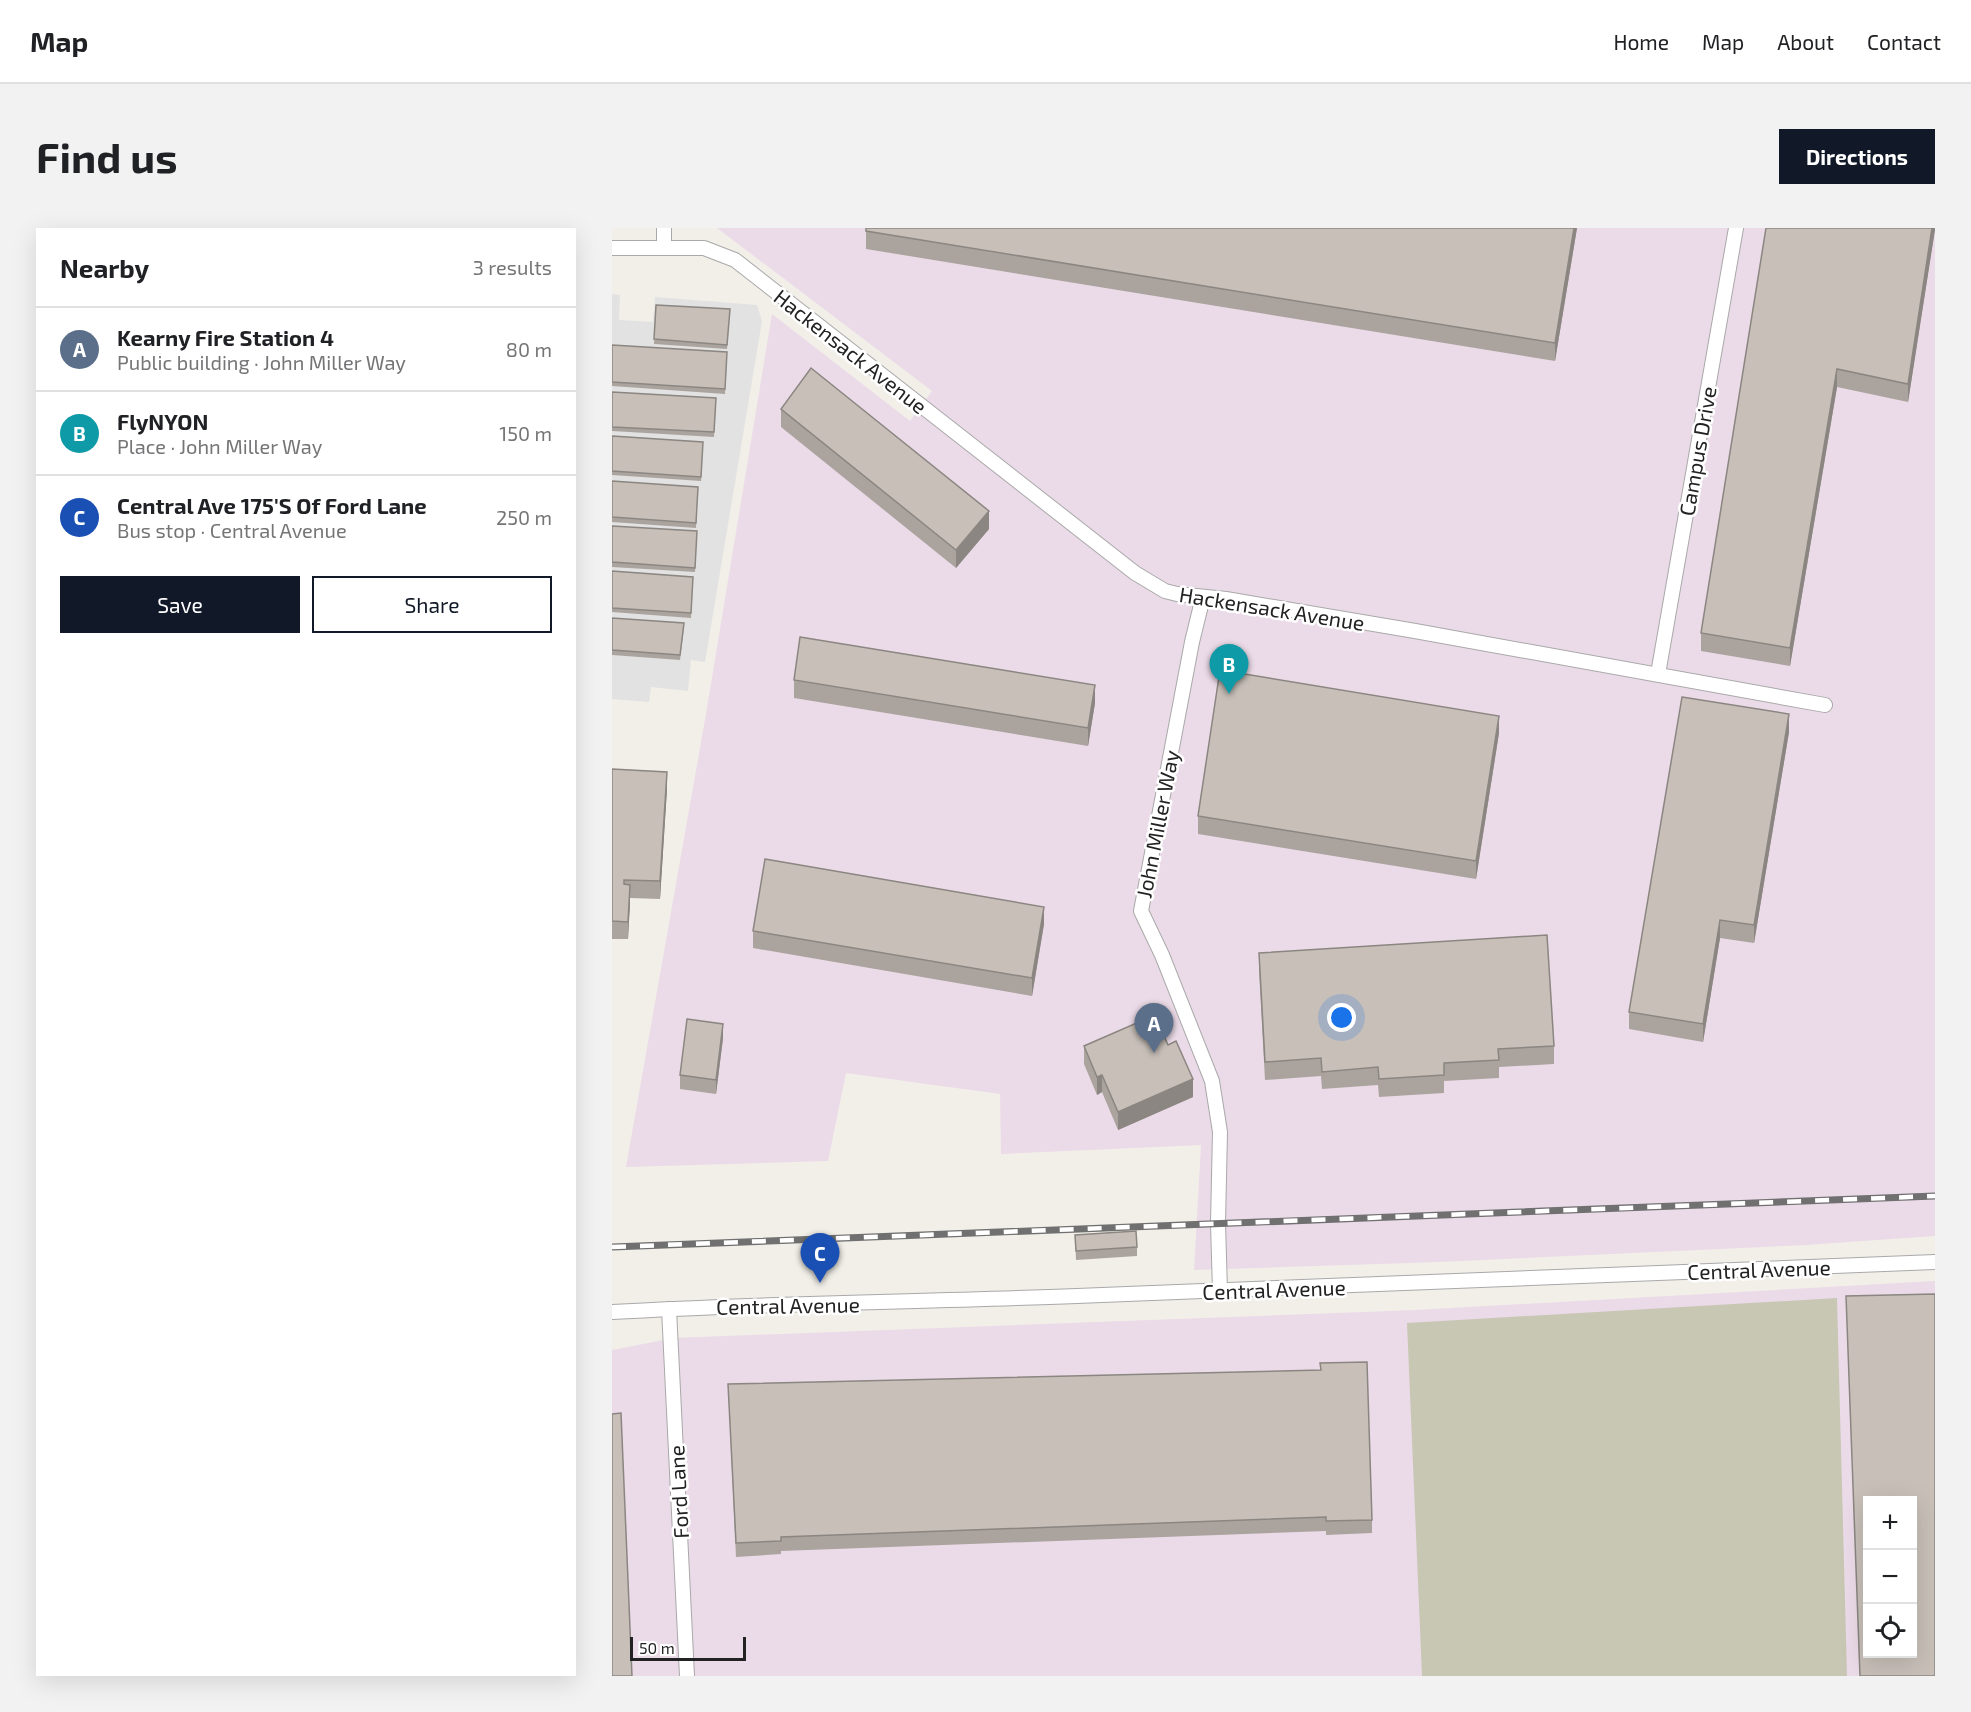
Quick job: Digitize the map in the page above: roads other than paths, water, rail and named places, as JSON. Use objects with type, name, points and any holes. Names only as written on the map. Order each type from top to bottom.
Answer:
[{"type":"street","points":[[664,228],[664,246]]},
{"type":"street","name":"Campus Drive","points":[[1658,674],[1736,228]]},
{"type":"street","name":"Hackensack Avenue","points":[[612,248],[664,246],[704,248],[735,260],[1135,573],[1165,591],[1415,631],[1825,705]]},
{"type":"street","name":"John Miller Way","points":[[1203,597],[1192,642],[1141,911],[1162,955],[1212,1081],[1220,1132],[1218,1223],[1220,1291]]},
{"type":"street","name":"Central Avenue","points":[[612,1312],[722,1305],[877,1303],[1220,1291],[1935,1262]]},
{"type":"street","name":"Ford Lane","points":[[669,1309],[687,1676]]},
{"type":"railway","points":[[612,1247],[1935,1196]]},
{"type":"place","name":"FlyNYON","points":[[1229,694]]},
{"type":"place","name":"Kearny Fire Station 4","points":[[1154,1053]]},
{"type":"place","name":"Central Ave 175'S Of Ford Lane","points":[[820,1283]]}]
